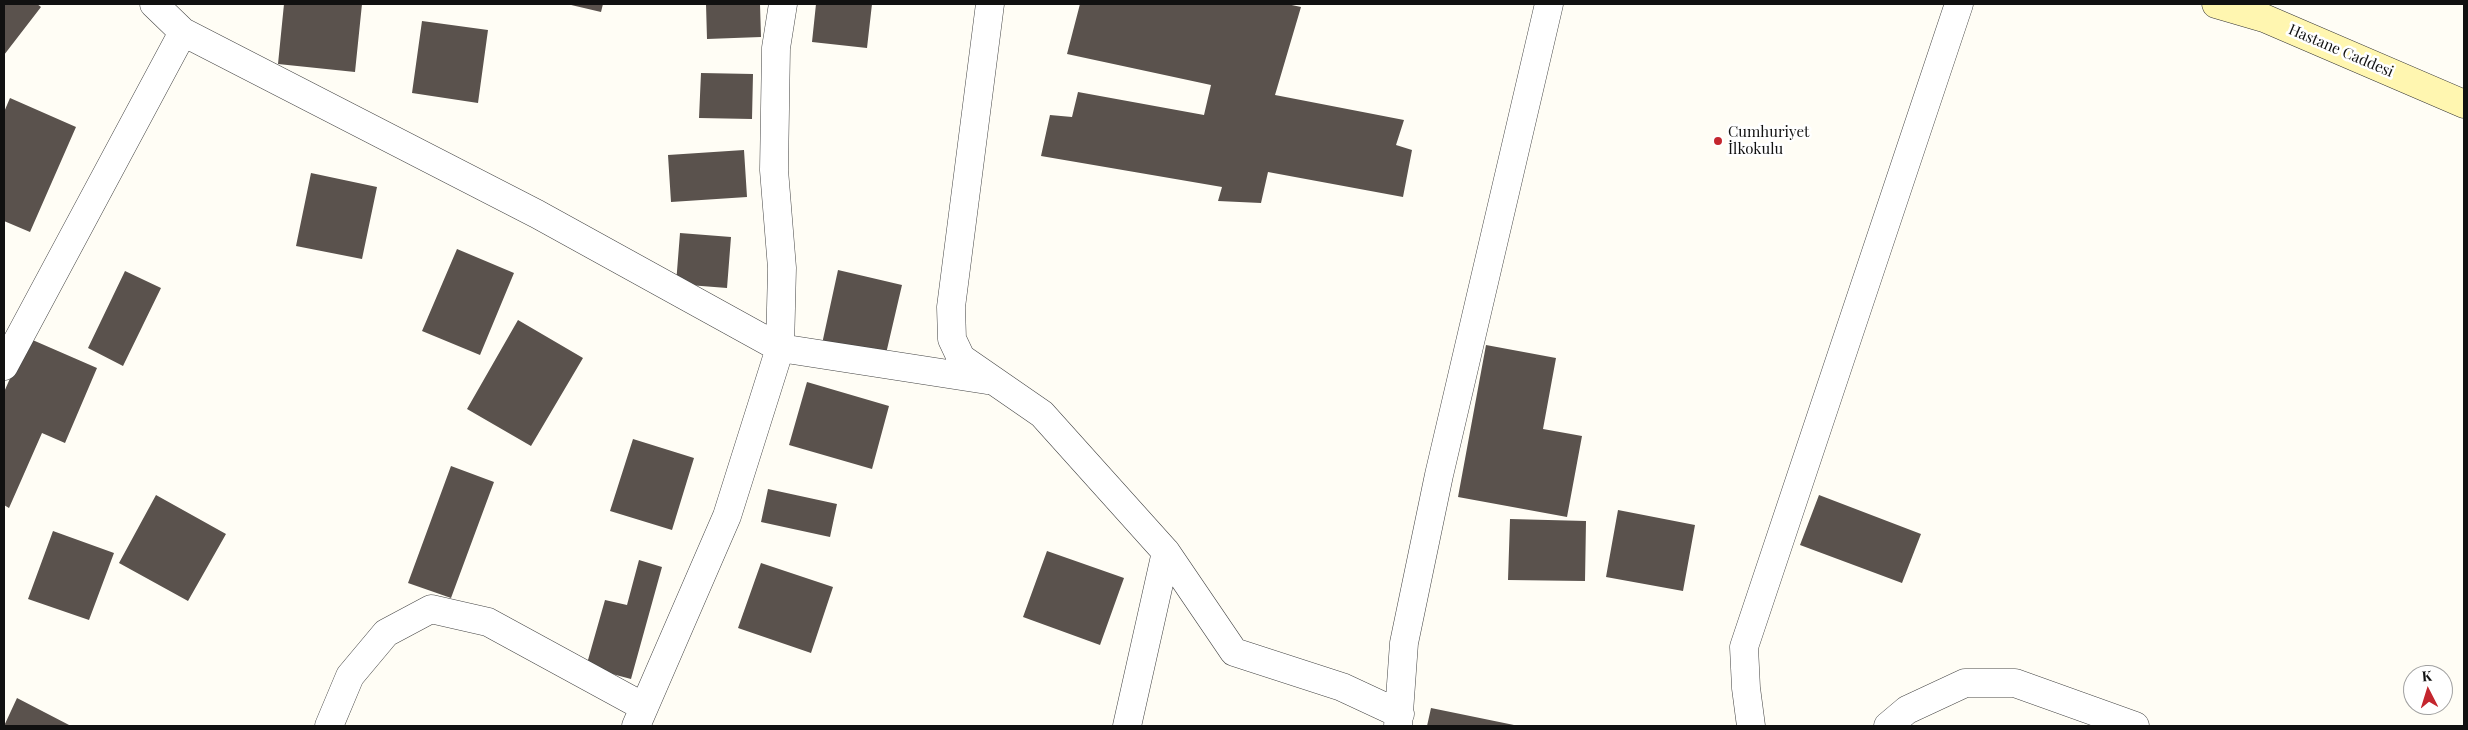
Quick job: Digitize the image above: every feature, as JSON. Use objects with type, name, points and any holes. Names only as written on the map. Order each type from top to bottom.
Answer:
[{"type":"street","points":[[154,4],[183,32],[537,214],[780,348],[994,381]]},
{"type":"street","points":[[330,726],[350,676],[386,633],[431,609],[488,622],[640,716],[727,516],[780,348],[782,268],[774,170],[776,48],[783,4]]},
{"type":"street","points":[[990,4],[951,306],[952,339],[961,358],[1042,414],[1166,552],[1234,652],[1342,687],[1399,720],[1404,643],[1439,475],[1549,4]]},
{"type":"street","points":[[1751,726],[1746,688],[1744,647],[1959,4]]},
{"type":"street","name":"Hastane Caddesi","points":[[2216,4],[2264,18],[2464,104]]},
{"type":"street","points":[[4,366],[183,32]]},
{"type":"street","points":[[1127,726],[1166,552]]},
{"type":"street","points":[[1888,726],[1907,710],[1965,682],[2015,683],[2135,726]]},
{"type":"building","points":[[4,4],[37,4],[41,7],[4,55]]},
{"type":"building","points":[[284,4],[362,4],[355,72],[278,64]]},
{"type":"building","points":[[567,4],[603,4],[601,12]]},
{"type":"building","points":[[706,4],[760,4],[761,37],[707,39]]},
{"type":"building","points":[[816,4],[872,4],[867,48],[812,42]]},
{"type":"building","points":[[1080,4],[1287,4],[1301,7],[1275,95],[1404,120],[1396,145],[1412,150],[1403,197],[1268,172],[1261,203],[1218,201],[1222,187],[1041,156],[1050,115],[1072,117],[1078,92],[1204,115],[1211,85],[1067,54]]},
{"type":"building","points":[[422,21],[488,30],[478,103],[412,93]]},
{"type":"building","points":[[701,73],[753,74],[752,119],[699,118]]},
{"type":"building","points":[[10,98],[76,127],[30,232],[4,221],[4,112]]},
{"type":"building","points":[[744,150],[747,197],[671,202],[668,155]]},
{"type":"building","points":[[311,173],[377,187],[362,259],[296,246]]},
{"type":"building","points":[[680,233],[731,237],[727,288],[676,284]]},
{"type":"building","points":[[457,249],[514,273],[480,355],[422,331]]},
{"type":"building","points":[[838,270],[902,285],[885,358],[822,344]]},
{"type":"building","points":[[125,271],[161,288],[123,366],[88,348]]},
{"type":"building","points":[[518,320],[583,358],[531,446],[467,409]]},
{"type":"building","points":[[28,338],[97,368],[65,443],[42,433],[9,508],[4,505],[4,392]]},
{"type":"building","points":[[1486,345],[1556,358],[1543,429],[1582,436],[1567,517],[1458,497]]},
{"type":"building","points":[[807,382],[889,406],[872,469],[789,445]]},
{"type":"building","points":[[633,439],[694,458],[672,530],[610,511]]},
{"type":"building","points":[[451,466],[494,482],[451,598],[408,583]]},
{"type":"building","points":[[768,489],[837,504],[830,537],[761,522]]},
{"type":"building","points":[[156,495],[226,534],[188,601],[119,563]]},
{"type":"building","points":[[1819,495],[1921,534],[1902,583],[1800,545]]},
{"type":"building","points":[[1618,510],[1695,525],[1683,591],[1606,577]]},
{"type":"building","points":[[1510,519],[1586,521],[1585,581],[1508,580]]},
{"type":"building","points":[[53,531],[114,553],[89,620],[28,599]]},
{"type":"building","points":[[1047,551],[1124,578],[1100,645],[1023,617]]},
{"type":"building","points":[[639,560],[662,567],[631,679],[586,667],[605,600],[627,605]]},
{"type":"building","points":[[761,563],[833,587],[811,653],[738,628]]},
{"type":"building","points":[[17,698],[71,726],[4,726]]},
{"type":"building","points":[[1431,708],[1514,725],[1514,726],[1427,726]]},
{"type":"place","name":"Cumhuriyet İlkokulu","points":[[1718,141]]}]
